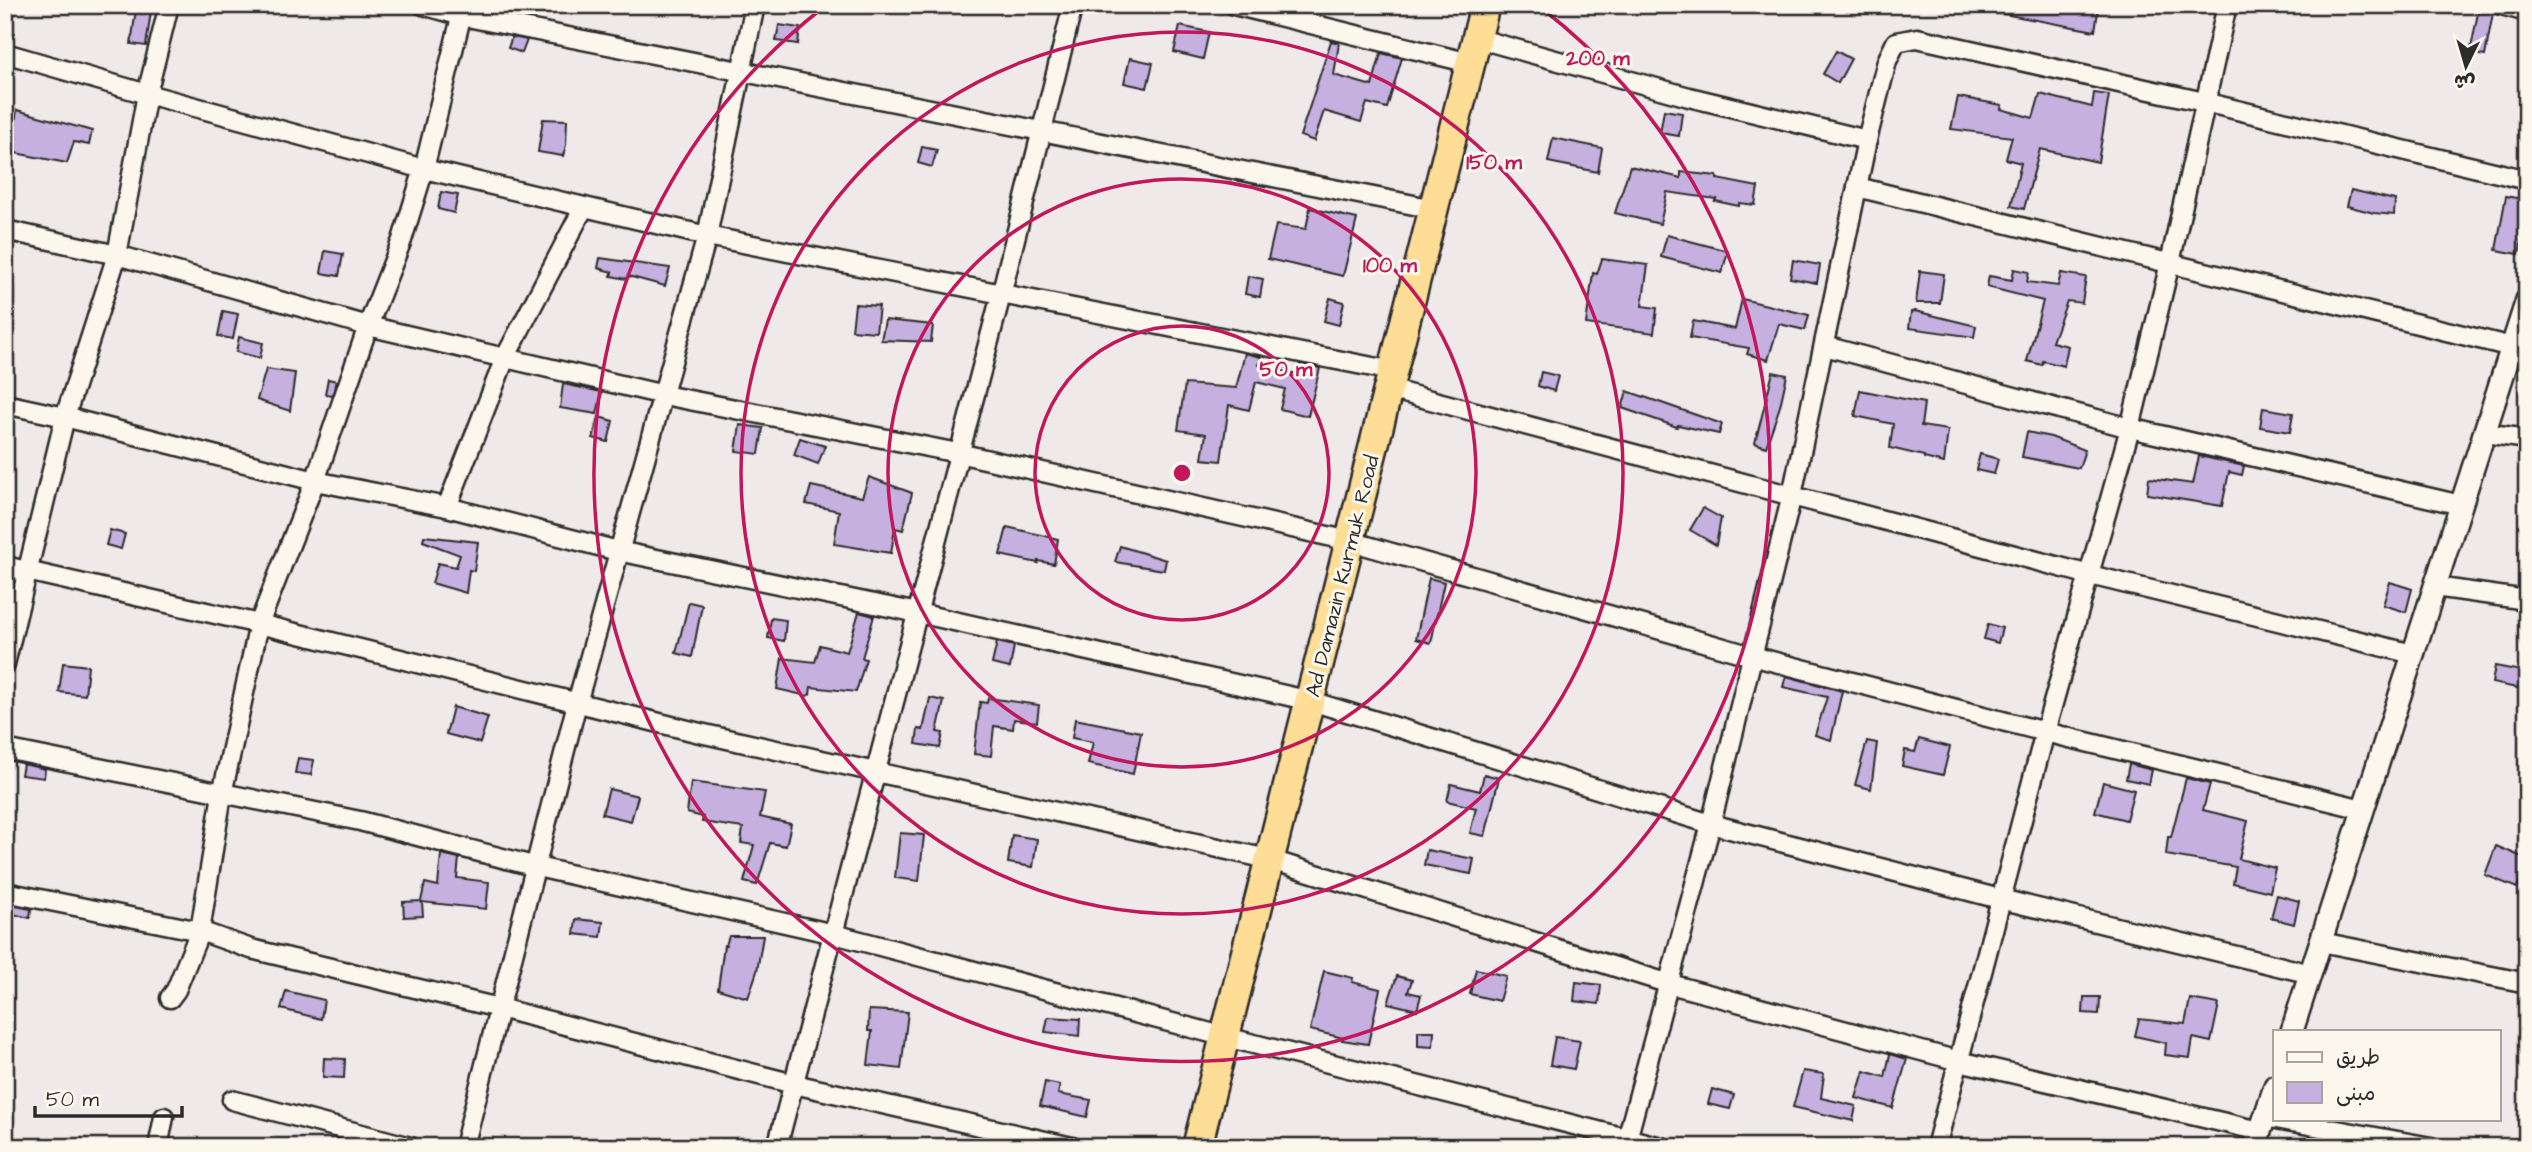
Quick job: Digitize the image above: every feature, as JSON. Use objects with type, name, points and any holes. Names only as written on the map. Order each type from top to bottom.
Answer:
[{"type":"highway","name":"Ad Damazin Kurmuk Road","points":[[1197,1147],[1485,5]]},
{"type":"street","points":[[5,664],[65,417],[117,255],[147,94],[169,5]]},
{"type":"street","points":[[423,5],[1434,209]]},
{"type":"street","points":[[464,1147],[577,703],[707,236],[755,5]]},
{"type":"street","points":[[777,1147],[918,613],[1073,5]]},
{"type":"street","points":[[1234,5],[1473,50],[1689,97],[1867,140]]},
{"type":"street","points":[[1936,1147],[2045,732],[2130,428],[2170,263],[2227,5]]},
{"type":"street","points":[[2501,5],[2527,12]]},
{"type":"street","points":[[170,998],[176,990],[200,931],[222,794],[258,625],[315,481],[368,326],[402,240],[424,169],[463,11]]},
{"type":"street","points":[[1626,1142],[1670,984],[1792,495],[1867,140],[1887,61],[1896,42],[1917,38],[2204,102],[2527,180]]},
{"type":"street","points":[[5,53],[424,169],[584,207],[707,236],[1000,295],[1391,380],[1792,495],[2090,575],[2413,654]]},
{"type":"street","points":[[1857,187],[2512,347]]},
{"type":"street","points":[[447,507],[505,358],[584,207]]},
{"type":"street","points":[[5,230],[117,255],[368,326],[664,395],[957,453],[1350,541],[1752,656],[2045,732],[2363,809]]},
{"type":"street","points":[[2292,1030],[2527,300]]},
{"type":"street","points":[[1825,346],[2130,428],[2461,505]]},
{"type":"street","points":[[5,404],[315,481],[447,507],[618,551],[918,613],[1311,701],[1711,824],[2000,899],[2311,974]]},
{"type":"street","points":[[2484,433],[2527,439]]},
{"type":"street","points":[[5,566],[876,774],[1268,859],[1670,984],[1959,1061],[2260,1132],[2431,1147]]},
{"type":"street","points":[[2435,587],[2527,600]]},
{"type":"street","points":[[5,749],[360,821],[537,867],[834,934],[1626,1142],[1661,1147]]},
{"type":"street","points":[[5,892],[200,931],[251,949],[499,1008],[794,1084],[1072,1147]]},
{"type":"street","points":[[2321,942],[2527,983]]},
{"type":"street","points":[[2260,1132],[2273,1092]]},
{"type":"street","points":[[232,1100],[411,1147]]},
{"type":"street","points":[[158,1147],[164,1117]]},
{"type":"building","points":[[1999,5],[2099,5],[2095,31],[1998,13]]},
{"type":"building","points":[[2479,8],[2491,10],[2493,13],[2485,56],[2470,53]]},
{"type":"building","points":[[136,9],[151,11],[146,46],[131,44]]},
{"type":"building","points":[[779,25],[800,28],[798,44],[776,41]]},
{"type":"building","points":[[1180,26],[1209,32],[1203,59],[1174,52]]},
{"type":"building","points":[[512,37],[527,40],[522,53],[508,48]]},
{"type":"building","points":[[1331,41],[1339,43],[1334,75],[1372,86],[1381,53],[1402,58],[1387,108],[1367,103],[1361,122],[1324,111],[1314,141],[1300,136]]},
{"type":"building","points":[[1836,51],[1851,59],[1838,83],[1823,74]]},
{"type":"building","points":[[1130,58],[1153,63],[1147,88],[1124,83]]},
{"type":"building","points":[[2094,93],[2109,95],[2098,162],[2040,149],[2024,209],[2011,206],[2021,163],[2006,159],[2012,137],[1951,129],[1958,97],[2002,105],[2001,109],[2033,118],[2040,94],[2092,107]]},
{"type":"building","points":[[17,110],[92,131],[89,145],[74,142],[67,163],[10,152]]},
{"type":"building","points":[[1664,110],[1682,113],[1679,136],[1660,133]]},
{"type":"building","points":[[543,119],[567,120],[563,156],[538,152]]},
{"type":"building","points":[[1553,138],[1602,148],[1598,172],[1548,162]]},
{"type":"building","points":[[922,147],[937,150],[932,167],[918,163]]},
{"type":"building","points":[[1630,166],[1681,178],[1681,172],[1717,176],[1717,179],[1758,187],[1755,205],[1739,203],[1739,206],[1715,201],[1716,199],[1667,192],[1660,224],[1615,213]]},
{"type":"building","points":[[2351,190],[2395,200],[2394,215],[2347,206]]},
{"type":"building","points":[[441,192],[458,195],[454,213],[438,209]]},
{"type":"building","points":[[2506,196],[2527,200],[2519,254],[2496,250]]},
{"type":"building","points":[[1310,208],[1357,219],[1343,276],[1268,259],[1276,225],[1306,229]]},
{"type":"building","points":[[1667,235],[1728,251],[1722,273],[1661,257]]},
{"type":"building","points":[[325,251],[343,254],[339,276],[321,273]]},
{"type":"building","points":[[600,258],[670,268],[665,286],[628,276],[627,279],[611,276],[612,272],[598,268]]},
{"type":"building","points":[[1602,259],[1648,265],[1642,306],[1657,308],[1654,333],[1586,324],[1593,273],[1597,274]]},
{"type":"building","points":[[1793,260],[1820,265],[1817,283],[1790,278]]},
{"type":"building","points":[[2014,269],[2029,272],[2027,282],[2058,286],[2061,273],[2086,277],[2082,303],[2067,301],[2052,342],[2068,346],[2064,366],[2043,361],[2042,365],[2027,361],[2043,301],[1987,287],[1989,276],[2012,280]]},
{"type":"building","points":[[1920,271],[1944,274],[1940,303],[1916,303]]},
{"type":"building","points":[[1248,276],[1263,279],[1260,297],[1245,294]]},
{"type":"building","points":[[1330,298],[1344,302],[1339,325],[1324,321]]},
{"type":"building","points":[[1742,299],[1809,315],[1805,330],[1779,324],[1768,360],[1747,354],[1749,348],[1690,338],[1693,321],[1735,329]]},
{"type":"building","points":[[855,304],[879,306],[876,332],[852,330]]},
{"type":"building","points":[[223,311],[238,314],[233,339],[218,336]]},
{"type":"building","points":[[1911,312],[1976,326],[1974,337],[1909,328]]},
{"type":"building","points":[[885,320],[933,325],[931,342],[881,340]]},
{"type":"building","points":[[239,337],[263,343],[260,358],[236,352]]},
{"type":"building","points":[[1245,353],[1261,357],[1259,365],[1297,374],[1300,364],[1320,368],[1308,416],[1280,409],[1285,389],[1256,382],[1249,410],[1229,405],[1221,461],[1202,459],[1206,434],[1178,430],[1185,384],[1236,388]]},
{"type":"building","points":[[266,369],[295,373],[290,411],[257,400]]},
{"type":"building","points":[[1541,372],[1558,376],[1554,391],[1538,386]]},
{"type":"building","points":[[1773,372],[1787,375],[1766,447],[1755,443]]},
{"type":"building","points":[[328,379],[337,381],[332,395],[325,394]]},
{"type":"building","points":[[563,384],[602,392],[597,414],[560,408]]},
{"type":"building","points":[[1860,390],[1924,403],[1921,426],[1948,430],[1944,463],[1890,448],[1893,424],[1855,416]]},
{"type":"building","points":[[1627,391],[1722,424],[1719,434],[1678,425],[1677,427],[1622,408]]},
{"type":"building","points":[[2263,408],[2293,413],[2290,432],[2260,427]]},
{"type":"building","points":[[599,417],[613,421],[608,442],[593,438]]},
{"type":"building","points":[[740,425],[763,428],[759,454],[736,451]]},
{"type":"building","points":[[2027,432],[2051,437],[2085,450],[2079,468],[2022,457]]},
{"type":"building","points":[[800,438],[825,446],[818,464],[794,455]]},
{"type":"building","points":[[1980,454],[1998,459],[1994,474],[1976,470]]},
{"type":"building","points":[[2199,456],[2244,466],[2242,475],[2229,472],[2222,506],[2147,494],[2149,478],[2193,484]]},
{"type":"building","points":[[869,477],[912,493],[903,530],[895,528],[891,553],[834,544],[839,511],[806,504],[811,486],[862,497]]},
{"type":"building","points":[[1703,508],[1721,518],[1716,545],[1690,530]]},
{"type":"building","points":[[1007,527],[1058,539],[1054,564],[1000,555]]},
{"type":"building","points":[[110,530],[125,534],[121,549],[106,545]]},
{"type":"building","points":[[424,536],[478,542],[474,571],[469,570],[466,593],[432,583],[438,563],[456,567],[460,555],[423,541]]},
{"type":"building","points":[[1120,546],[1166,560],[1164,570],[1115,562]]},
{"type":"building","points":[[1429,578],[1444,582],[1431,643],[1416,639]]},
{"type":"building","points":[[2390,582],[2412,589],[2406,612],[2383,605]]},
{"type":"building","points":[[689,602],[702,605],[692,657],[676,653]]},
{"type":"building","points":[[859,612],[874,616],[862,658],[866,659],[856,692],[811,687],[807,696],[777,689],[782,658],[815,662],[820,645],[847,652]]},
{"type":"building","points":[[771,618],[786,620],[784,641],[768,638]]},
{"type":"building","points":[[1988,624],[2002,628],[1998,643],[1984,639]]},
{"type":"building","points":[[997,642],[1014,646],[1010,668],[992,664]]},
{"type":"building","points":[[63,663],[88,666],[85,695],[59,692]]},
{"type":"building","points":[[2495,666],[2527,672],[2527,690],[2492,683]]},
{"type":"building","points":[[1786,676],[1842,691],[1831,740],[1815,735],[1827,697],[1783,687]]},
{"type":"building","points":[[930,698],[944,701],[937,732],[943,733],[940,748],[916,744],[918,729],[923,730]]},
{"type":"building","points":[[988,698],[1039,705],[1037,722],[1014,719],[1013,729],[994,726],[991,756],[974,754],[980,702],[987,703]]},
{"type":"building","points":[[453,707],[488,717],[480,743],[446,734]]},
{"type":"building","points":[[1075,719],[1141,732],[1133,774],[1088,764],[1093,742],[1072,738]]},
{"type":"building","points":[[1919,739],[1950,747],[1943,775],[1902,766],[1905,750],[1915,752]]},
{"type":"building","points":[[1867,741],[1877,743],[1871,789],[1855,785]]},
{"type":"building","points":[[298,758],[314,760],[311,775],[295,773]]},
{"type":"building","points":[[23,764],[45,769],[44,778],[21,775]]},
{"type":"building","points":[[2129,764],[2152,770],[2149,784],[2126,779]]},
{"type":"building","points":[[1484,774],[1499,778],[1485,836],[1470,833],[1476,808],[1447,801],[1451,784],[1480,791]]},
{"type":"building","points":[[2186,778],[2210,784],[2203,810],[2248,821],[2239,859],[2275,868],[2270,892],[2233,883],[2236,867],[2166,855],[2168,837],[2171,837]]},
{"type":"building","points":[[691,782],[765,792],[760,817],[791,824],[786,846],[770,843],[757,885],[744,882],[754,845],[741,843],[743,828],[702,822],[703,817],[687,813]]},
{"type":"building","points":[[2103,782],[2134,790],[2126,820],[2095,812]]},
{"type":"building","points":[[609,789],[638,796],[631,821],[602,814]]},
{"type":"building","points":[[900,833],[924,835],[919,881],[895,878]]},
{"type":"building","points":[[1012,835],[1037,839],[1033,867],[1008,863]]},
{"type":"building","points":[[2496,846],[2527,859],[2517,888],[2485,875]]},
{"type":"building","points":[[1427,850],[1474,859],[1471,874],[1424,865]]},
{"type":"building","points":[[441,854],[459,858],[457,878],[489,882],[486,909],[422,902],[423,916],[404,917],[403,902],[421,901],[425,883],[438,886]]},
{"type":"building","points":[[2277,895],[2299,901],[2294,924],[2271,918]]},
{"type":"building","points":[[10,905],[31,909],[30,918],[8,913]]},
{"type":"building","points":[[576,919],[603,922],[601,937],[574,934]]},
{"type":"building","points":[[729,936],[763,936],[757,971],[748,998],[718,989],[724,945]]},
{"type":"building","points":[[1476,969],[1506,976],[1499,1001],[1470,994]]},
{"type":"building","points":[[1324,971],[1353,978],[1352,982],[1380,989],[1368,1044],[1342,1040],[1343,1038],[1310,1030]]},
{"type":"building","points":[[1397,976],[1412,980],[1408,992],[1421,995],[1417,1010],[1388,1003]]},
{"type":"building","points":[[1576,982],[1601,985],[1599,1004],[1574,1001]]},
{"type":"building","points":[[286,991],[324,1000],[321,1019],[281,1009]]},
{"type":"building","points":[[2084,997],[2100,997],[2099,1014],[2083,1013]]},
{"type":"building","points":[[2190,999],[2219,1004],[2211,1042],[2193,1038],[2190,1058],[2165,1055],[2166,1043],[2135,1036],[2139,1019],[2185,1024]]},
{"type":"building","points":[[869,1010],[908,1012],[901,1069],[868,1065],[872,1031],[868,1031]]},
{"type":"building","points":[[1048,1017],[1080,1019],[1079,1036],[1045,1032]]},
{"type":"building","points":[[1418,1031],[1434,1031],[1433,1047],[1418,1046]]},
{"type":"building","points":[[1555,1037],[1580,1041],[1574,1069],[1550,1065]]},
{"type":"building","points":[[1890,1054],[1907,1059],[1893,1108],[1856,1098],[1864,1071],[1885,1077]]},
{"type":"building","points":[[324,1058],[345,1059],[344,1078],[323,1077]]},
{"type":"building","points":[[1803,1071],[1824,1074],[1821,1098],[1856,1106],[1853,1121],[1793,1107]]},
{"type":"building","points":[[1045,1082],[1060,1085],[1058,1094],[1091,1100],[1087,1117],[1040,1106]]},
{"type":"building","points":[[1712,1089],[1734,1095],[1730,1109],[1708,1104]]}]
